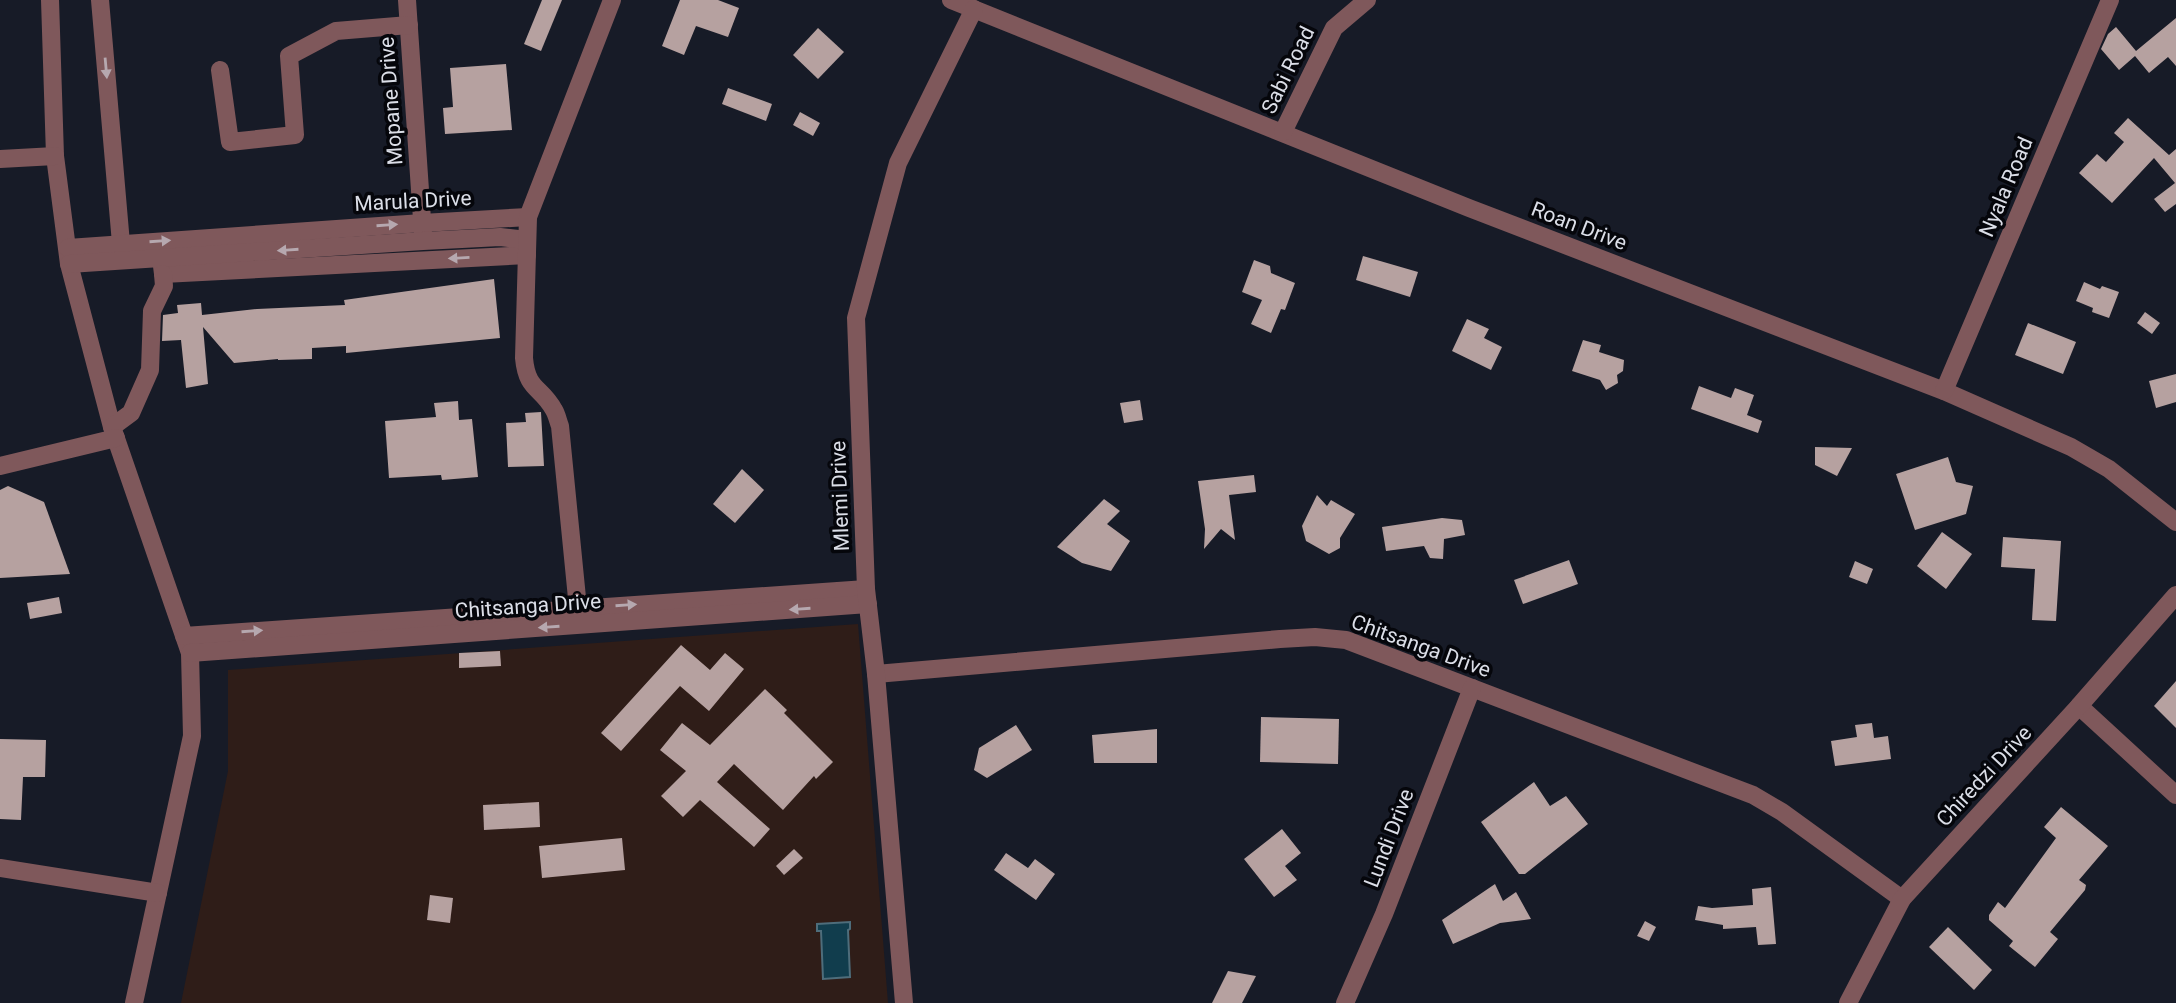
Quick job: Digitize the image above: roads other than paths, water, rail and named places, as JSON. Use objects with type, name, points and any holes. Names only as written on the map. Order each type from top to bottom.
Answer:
[{"type":"street","points":[[50,0],[55,156],[69,256],[114,432],[190,653],[192,736],[134,1003]]},
{"type":"street","points":[[100,0],[122,252]]},
{"type":"street","name":"Mopane Drive","points":[[407,0],[423,232]]},
{"type":"street","points":[[578,608],[560,426],[554,410],[526,374],[524,358],[528,217],[612,0]]},
{"type":"street","name":"Roan Drive","points":[[951,0],[1482,213],[1944,391],[2071,447],[2109,469],[2176,522]]},
{"type":"street","name":"Sabi Road","points":[[1283,132],[1334,28],[1367,0]]},
{"type":"street","name":"Nyala Road","points":[[1944,391],[2110,0]]},
{"type":"street","name":"Mlemi Drive","points":[[904,1003],[867,596],[856,318],[898,163],[974,9]]},
{"type":"street","points":[[220,69],[230,142],[295,135],[289,56],[336,32],[409,25]]},
{"type":"street","points":[[0,159],[55,156]]},
{"type":"street","name":"Marula Drive","points":[[122,252],[162,266],[225,254],[423,232],[528,217]]},
{"type":"street","name":"Marula Drive","points":[[423,232],[500,237],[527,247]]},
{"type":"street","points":[[225,254],[527,247]]},
{"type":"street","name":"Marula Drive","points":[[69,256],[122,252],[225,254]]},
{"type":"street","points":[[0,467],[114,432],[131,413],[150,370],[152,311],[164,286],[162,266]]},
{"type":"street","name":"Chiredzi Drive","points":[[1848,1003],[1902,899],[2079,706],[2176,595]]},
{"type":"street","points":[[184,636],[578,608],[867,596]]},
{"type":"street","name":"Chitsanga Drive","points":[[190,653],[867,596]]},
{"type":"street","name":"Chitsanga Drive","points":[[876,674],[1315,637],[1346,640],[1753,795],[1782,812],[1902,899]]},
{"type":"street","name":"Lundi Drive","points":[[1345,1003],[1384,914],[1472,688]]},
{"type":"street","points":[[2079,706],[2176,795]]},
{"type":"street","points":[[0,868],[158,893]]},
{"type":"water","points":[[850,922],[850,977],[823,979],[821,931],[817,931],[817,924]]}]
